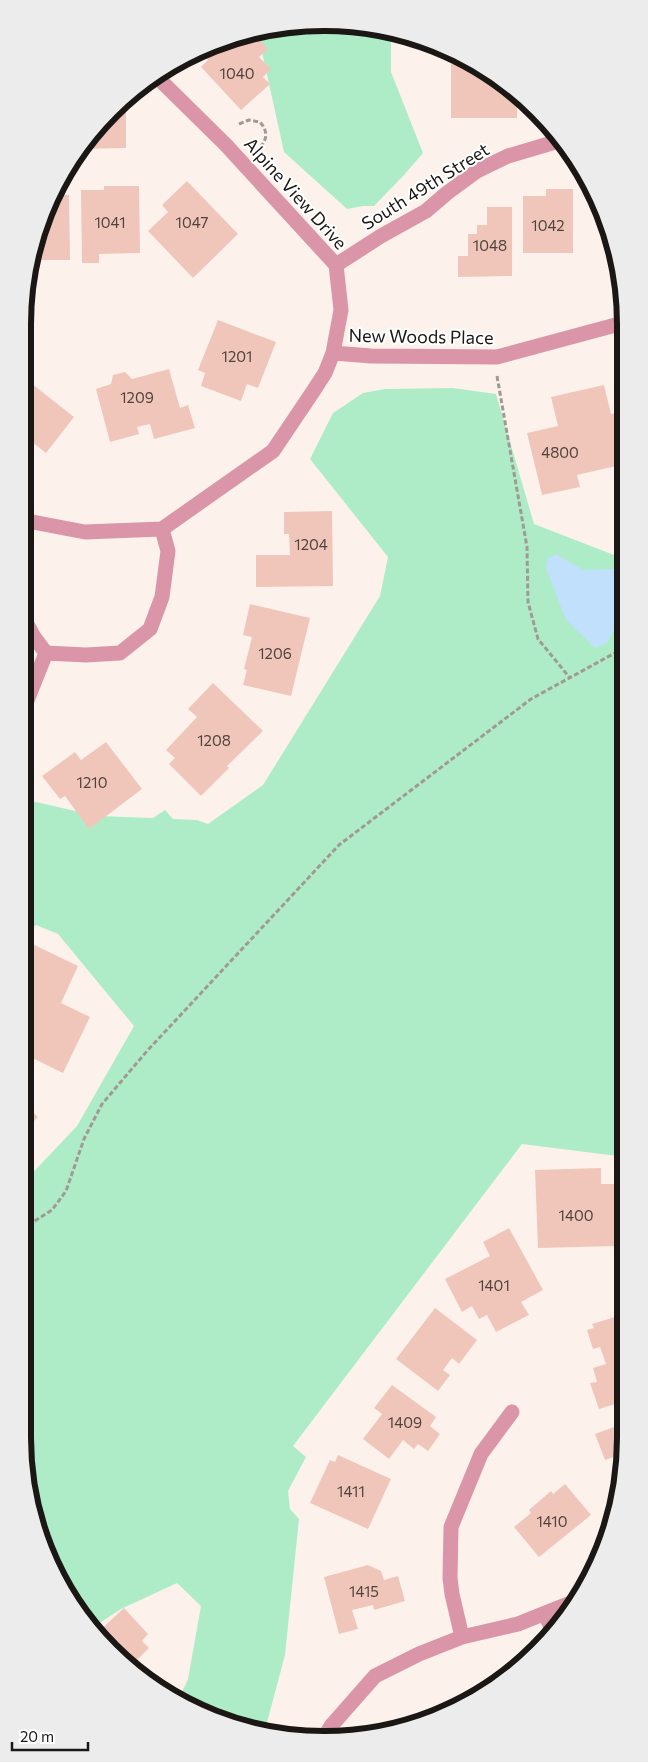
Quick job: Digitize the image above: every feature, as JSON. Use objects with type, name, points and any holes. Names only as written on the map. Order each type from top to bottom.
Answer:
[{"type":"street","name":"Alpine View Drive","points":[[161,81],[226,145],[336,265],[341,310],[333,353],[318,384],[273,451],[162,529]]},
{"type":"street","name":"South 49th Street","points":[[336,265],[381,236],[426,211],[477,171],[508,156],[552,143],[552,141]]},
{"type":"street","name":"New Woods Place","points":[[333,353],[371,356],[497,357],[617,325]]},
{"type":"street","points":[[31,522],[85,532],[162,529],[168,551],[162,597],[150,629],[120,653],[86,655],[46,653]]},
{"type":"street","points":[[31,632],[46,653]]},
{"type":"street","points":[[31,690],[46,653]]},
{"type":"street","points":[[462,1637],[450,1578],[452,1527],[481,1454],[512,1412]]},
{"type":"street","points":[[328,1731],[376,1676],[419,1654],[462,1637],[518,1624],[563,1606]]},
{"type":"lane","points":[[543,1614],[549,1625]]},
{"type":"path","points":[[240,124],[249,120],[260,122],[266,131],[266,137],[261,146]]},
{"type":"path","points":[[496,373],[527,547],[528,602],[538,639],[570,678]]},
{"type":"path","points":[[31,1223],[52,1210],[66,1191],[84,1139],[102,1104],[147,1051],[338,844],[531,699],[617,652]]},
{"type":"green space","points":[[324,31],[362,34],[394,40],[391,42],[391,72],[423,153],[374,206],[347,209],[284,152],[259,39]]},
{"type":"green space","points":[[453,388],[496,394],[534,524],[614,555],[617,552],[617,1156],[522,1144],[293,1446],[306,1457],[288,1491],[290,1509],[299,1519],[285,1655],[266,1725],[230,1715],[181,1694],[188,1679],[201,1606],[177,1583],[121,1609],[98,1624],[81,1601],[61,1567],[41,1514],[34,1476],[31,1438],[31,1175],[77,1126],[134,1026],[58,934],[36,925],[31,929],[31,801],[97,816],[153,818],[165,810],[173,819],[197,820],[208,824],[263,785],[380,596],[388,557],[310,459],[333,413],[363,393],[385,389]]},
{"type":"water","points":[[556,554],[583,570],[613,569],[617,566],[617,623],[608,642],[595,648],[566,620],[546,568],[548,558]]},
{"type":"building","points":[[259,39],[268,49],[259,57],[271,69],[263,77],[270,84],[241,110],[201,67],[208,60],[205,57]]},
{"type":"building","points":[[451,64],[459,64],[470,70],[517,104],[517,118],[451,118]]},
{"type":"building","points":[[126,109],[126,109],[126,148],[90,149]]},
{"type":"building","points":[[187,181],[238,234],[193,278],[148,231],[168,212],[162,205]]},
{"type":"building","points":[[104,186],[139,186],[140,253],[99,254],[99,263],[82,263],[81,190],[104,190]]},
{"type":"building","points":[[546,189],[573,189],[573,253],[523,253],[523,196],[546,196]]},
{"type":"building","points":[[61,195],[69,195],[70,260],[38,260],[47,230]]},
{"type":"building","points":[[487,207],[512,207],[512,276],[458,277],[458,256],[468,256],[468,234],[477,234],[477,225],[487,225]]},
{"type":"building","points":[[218,320],[276,342],[258,388],[247,384],[241,401],[201,386],[205,373],[198,370]]},
{"type":"building","points":[[169,369],[180,408],[188,405],[195,428],[154,439],[150,424],[137,427],[139,434],[110,442],[96,389],[111,384],[113,375],[125,372],[132,379]]},
{"type":"building","points":[[31,383],[74,417],[46,453],[32,442],[31,443]]},
{"type":"building","points":[[604,385],[611,414],[617,412],[617,470],[616,466],[577,475],[580,487],[542,495],[527,433],[558,426],[551,397]]},
{"type":"building","points":[[332,511],[333,586],[256,587],[256,555],[290,555],[289,534],[284,534],[284,512]]},
{"type":"building","points":[[250,604],[310,618],[291,696],[243,685],[247,670],[244,669],[252,637],[243,635]]},
{"type":"building","points":[[213,683],[263,731],[227,766],[229,768],[201,796],[169,764],[175,758],[166,750],[197,717],[188,709]]},
{"type":"building","points":[[106,742],[142,789],[89,829],[65,796],[60,799],[42,776],[75,752],[81,760]]},
{"type":"building","points":[[31,943],[78,966],[61,1003],[90,1017],[63,1073],[31,1057]]},
{"type":"building","points":[[31,1110],[38,1117],[31,1124]]},
{"type":"building","points":[[601,1168],[601,1184],[614,1184],[616,1246],[538,1248],[535,1170]]},
{"type":"building","points":[[509,1228],[543,1290],[521,1302],[529,1315],[496,1332],[487,1315],[479,1319],[472,1306],[462,1312],[445,1279],[490,1256],[483,1242]]},
{"type":"building","points":[[435,1308],[477,1340],[459,1364],[452,1358],[443,1370],[450,1375],[438,1391],[396,1359]]},
{"type":"building","points":[[617,1316],[617,1403],[599,1409],[590,1383],[597,1382],[593,1368],[606,1364],[600,1347],[593,1349],[587,1330],[594,1328],[592,1324]]},
{"type":"building","points":[[392,1385],[436,1417],[430,1426],[440,1434],[428,1451],[418,1444],[414,1449],[403,1440],[389,1459],[363,1439],[382,1414],[374,1408]]},
{"type":"building","points":[[617,1426],[616,1456],[605,1460],[595,1434]]},
{"type":"building","points":[[338,1455],[391,1479],[368,1529],[310,1503],[330,1460],[335,1462]]},
{"type":"building","points":[[565,1484],[591,1515],[539,1557],[514,1527],[531,1513],[529,1510],[551,1491],[553,1494]]},
{"type":"building","points":[[368,1565],[381,1571],[384,1580],[398,1576],[405,1601],[374,1610],[373,1605],[352,1610],[358,1629],[339,1634],[324,1577]]},
{"type":"building","points":[[124,1608],[148,1634],[142,1641],[149,1648],[136,1661],[117,1645],[102,1628]]}]
